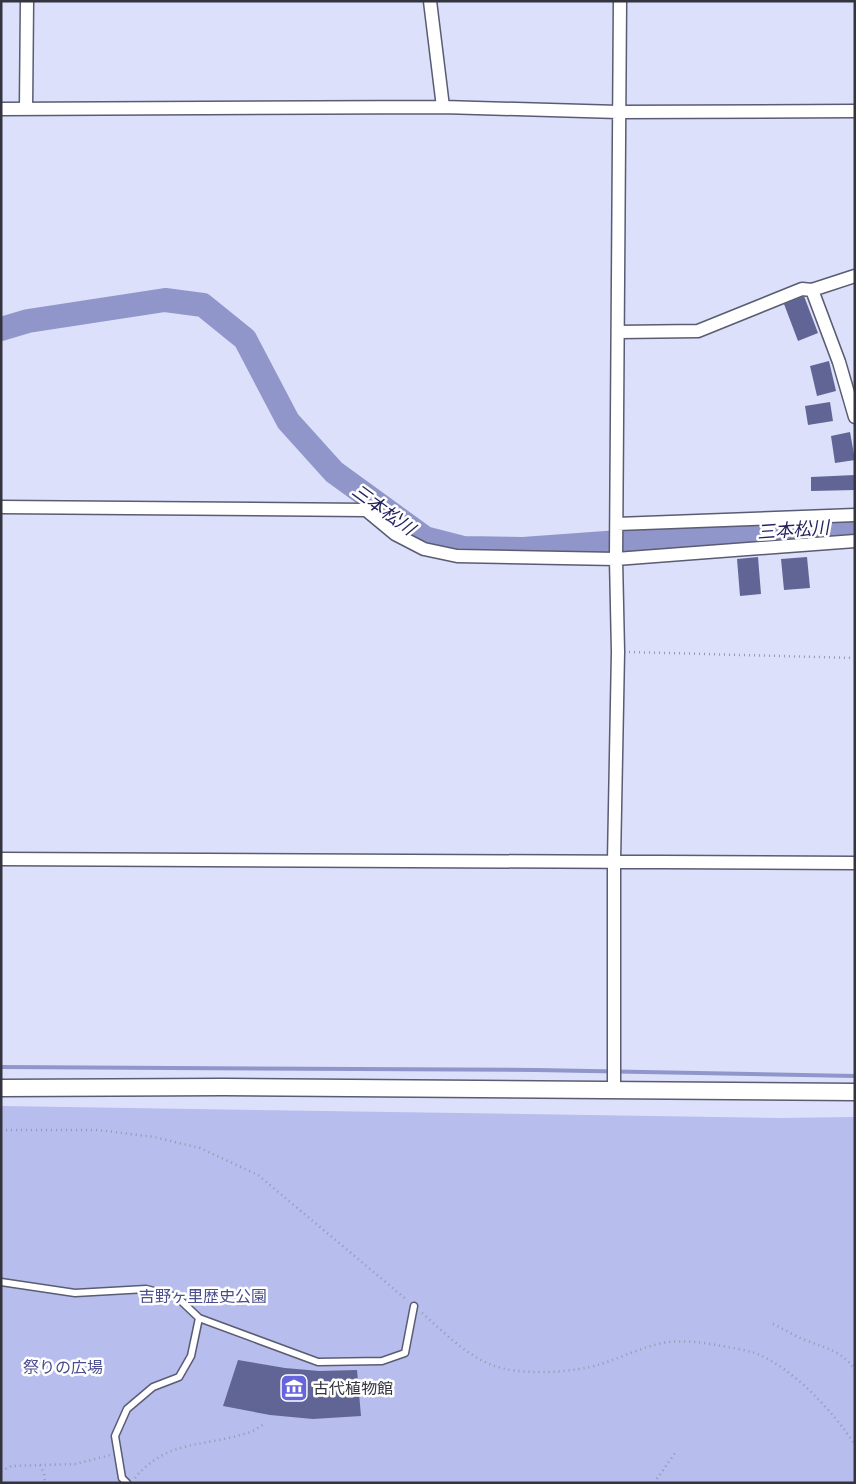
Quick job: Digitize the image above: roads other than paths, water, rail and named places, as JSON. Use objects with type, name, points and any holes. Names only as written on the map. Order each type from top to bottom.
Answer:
[{"type":"street","points":[[26,109],[27,1]]},
{"type":"street","points":[[430,1],[444,107]]},
{"type":"street","points":[[614,1089],[614,861],[618,652],[616,559],[620,1]]},
{"type":"street","points":[[1,109],[444,107],[618,112],[855,111]]},
{"type":"street","points":[[618,332],[698,330],[802,289],[812,290],[855,276]]},
{"type":"street","points":[[812,290],[838,362],[855,417]]},
{"type":"street","points":[[1,507],[366,510],[395,534],[424,549],[458,556],[616,559],[855,541]]},
{"type":"street","points":[[617,524],[855,515]]},
{"type":"street","points":[[1,859],[312,862],[614,861],[855,864]]},
{"type":"street","points":[[1,1088],[234,1087],[855,1092]]},
{"type":"lane","points":[[1,1282],[75,1293],[146,1289],[177,1296],[199,1318],[318,1362],[382,1361],[405,1353],[414,1306]]},
{"type":"lane","points":[[127,1483],[122,1478],[115,1436],[126,1410],[153,1387],[179,1377],[191,1356],[199,1318]]},
{"type":"waterway","name":"三本松川","points":[[1,329],[28,321],[165,300],[203,305],[245,339],[288,421],[334,472],[425,538],[464,548],[523,549],[855,525]]},
{"type":"waterway","points":[[1,1067],[536,1070],[855,1076]]},
{"type":"place","name":"古代植物館","points":[[294,1388]]},
{"type":"park label","name":"吉野ヶ里歴史公園","points":[[203,1296]]},
{"type":"park label","name":"祭りの広場","points":[[63,1367]]}]
